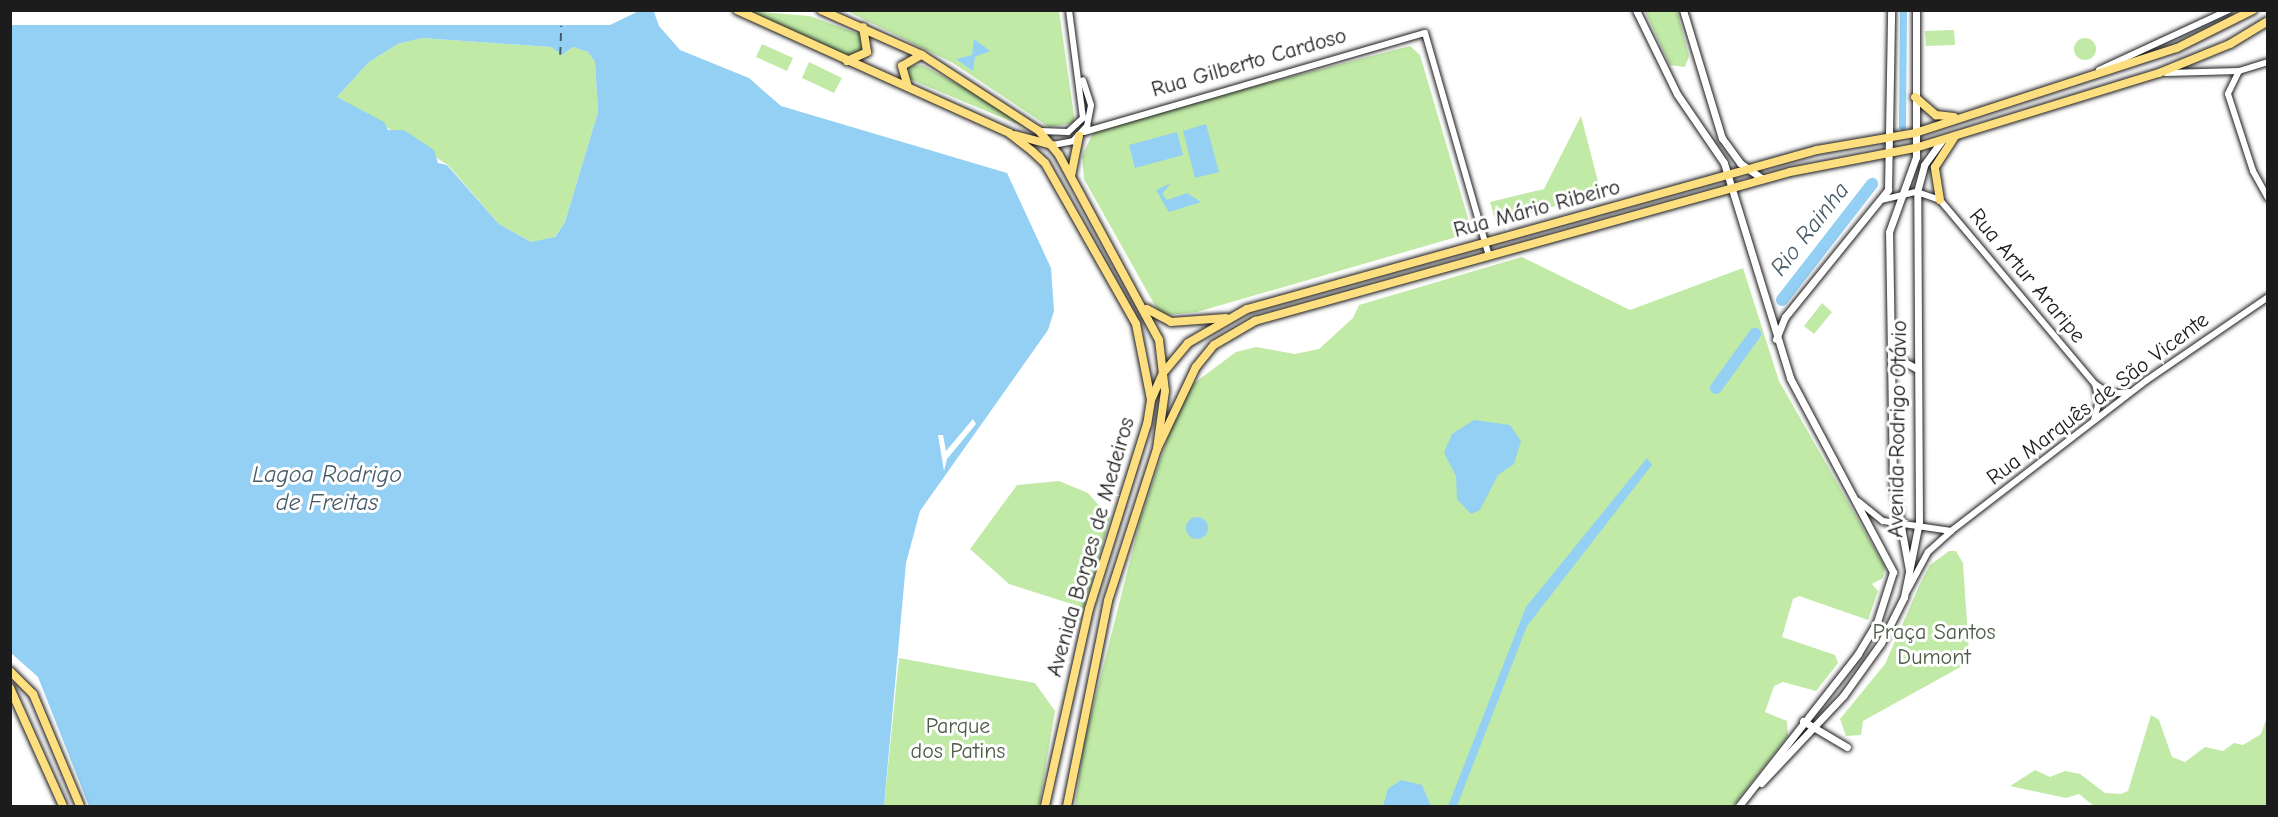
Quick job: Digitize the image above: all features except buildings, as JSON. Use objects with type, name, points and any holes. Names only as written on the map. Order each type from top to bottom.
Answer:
[{"type":"highway","name":"Avenida Borges de Medeiros","points":[[737,10],[1009,133],[1045,163],[1129,308],[1142,340],[1151,400],[1086,620],[1045,807]]},
{"type":"highway","name":"Avenida Borges de Medeiros","points":[[821,10],[922,55],[1039,131],[1053,145],[1147,309],[1163,373],[1157,449],[1108,601],[1067,807]]},
{"type":"highway","points":[[1915,97],[1936,115],[1970,114],[2085,78],[2221,28],[2253,10]]},
{"type":"highway","name":"Rua Mário Ribeiro","points":[[1157,449],[1188,377],[1230,334],[1255,321],[1763,179],[1943,139],[2159,73],[2230,44],[2268,21]]},
{"type":"highway","points":[[846,61],[867,52],[863,27]]},
{"type":"highway","points":[[912,91],[901,71],[907,59],[922,55]]},
{"type":"highway","name":"Rua Mário Ribeiro","points":[[1151,400],[1163,373],[1188,343],[1226,318],[1484,242],[1728,174],[1826,148],[1915,133],[1970,114]]},
{"type":"highway","points":[[1009,133],[1053,145]]},
{"type":"highway","points":[[1071,176],[1082,134]]},
{"type":"highway","points":[[1940,200],[1935,167],[1957,134]]},
{"type":"highway","points":[[1147,309],[1171,322],[1226,318]]},
{"type":"highway","points":[[10,671],[33,694],[80,807]]},
{"type":"highway","points":[[10,688],[63,807]]},
{"type":"highway","points":[[38,747],[47,752],[52,741]]},
{"type":"highway","points":[[45,763],[62,760]]},
{"type":"highway","points":[[50,774],[66,770]]},
{"type":"main road","points":[[1636,10],[1677,94],[1714,144],[1728,174],[1776,339],[1790,378],[1893,572],[1869,636],[1739,807]]},
{"type":"main road","points":[[1683,10],[1717,127],[1747,169],[1763,179]]},
{"type":"main road","points":[[1776,339],[1785,317],[1879,202],[1890,181],[1892,152],[1891,10]]},
{"type":"main road","name":"Avenida Rodrigo Otávio","points":[[1909,570],[1897,521],[1891,217],[1902,193],[1915,147],[1916,10]]},
{"type":"main road","name":"Avenida Rodrigo Otávio","points":[[1909,570],[1919,522],[1917,192],[1924,165],[1943,139]]},
{"type":"main road","points":[[1879,202],[1891,217]]},
{"type":"main road","points":[[1892,355],[1917,369]]},
{"type":"main road","points":[[1748,795],[1818,727],[1881,643],[1904,597],[1909,570]]},
{"type":"main road","points":[[1803,721],[1818,727],[1846,747]]},
{"type":"street","points":[[1070,10],[1082,76],[1091,109],[1082,134]]},
{"type":"street","points":[[2085,78],[2229,10]]},
{"type":"street","name":"Rua Gilberto Cardoso","points":[[1053,145],[1082,134],[1425,33],[1484,242]]},
{"type":"street","points":[[2159,73],[2239,71],[2268,62]]},
{"type":"street","points":[[2239,71],[2229,85],[2234,122],[2268,198]]},
{"type":"street","points":[[1039,131],[1063,134],[1081,124],[1082,76]]},
{"type":"street","points":[[1879,202],[1902,193],[1917,192]]},
{"type":"street","name":"Rua Artur Araripe","points":[[1917,192],[1940,200],[2095,384],[2106,392],[2135,389]]},
{"type":"street","points":[[1484,242],[1489,255]]},
{"type":"street","name":"Rua Marquês de São Vicente","points":[[1951,531],[2135,389],[2268,297]]},
{"type":"street","points":[[2090,425],[2099,407],[2095,384]]},
{"type":"street","points":[[1856,500],[1875,518],[1919,522],[1951,531]]},
{"type":"street","points":[[1904,597],[1928,552],[1951,531]]},
{"type":"green space","points":[[750,11],[810,16],[859,34],[866,50],[851,57]]},
{"type":"green space","points":[[847,11],[1059,11],[1075,123],[1049,127],[953,63]]},
{"type":"green space","points":[[1645,11],[1677,11],[1689,56],[1685,67],[1670,65]]},
{"type":"green space","points":[[1954,30],[1955,45],[1926,46],[1925,31]]},
{"type":"green space","points":[[422,38],[551,47],[562,55],[573,47],[588,52],[595,62],[598,112],[565,222],[553,239],[531,242],[499,224],[448,165],[337,97],[369,62],[398,44]]},
{"type":"green space","points":[[2081,38],[2089,38],[2096,45],[2096,53],[2089,60],[2081,60],[2074,53],[2074,45]]},
{"type":"green space","points":[[762,44],[793,58],[787,71],[756,57]]},
{"type":"green space","points":[[1410,46],[1420,55],[1470,225],[1467,234],[1197,312],[1167,315],[1157,309],[1084,179],[1082,156],[1092,135],[1102,126]]},
{"type":"green space","points":[[809,62],[842,78],[834,93],[802,78]]},
{"type":"green space","points":[[922,65],[987,100],[1027,128],[907,78],[910,66]]},
{"type":"green space","points":[[1581,116],[1601,193],[1496,223],[1490,202],[1544,189]]},
{"type":"green space","points":[[1522,257],[1630,310],[1743,268],[1779,381],[1885,567],[1883,578],[1872,584],[1878,591],[1868,620],[1799,596],[1793,599],[1782,637],[1835,655],[1838,663],[1816,691],[1783,682],[1774,686],[1765,712],[1787,721],[1788,736],[1733,806],[1075,806],[1084,743],[1140,521],[1175,416],[1193,384],[1236,352],[1256,347],[1295,354],[1319,349],[1353,318],[1359,305]]},
{"type":"green space","points":[[1822,303],[1832,312],[1814,334],[1804,326]]},
{"type":"green space","points":[[1059,481],[1088,493],[1110,518],[1084,608],[1009,584],[970,549],[1017,485]]},
{"type":"green space","name":"Praça Santos Dumont","points":[[1949,551],[1956,551],[1963,563],[1969,653],[1964,665],[1863,721],[1861,735],[1846,736],[1840,719],[1885,664],[1930,565]]},
{"type":"green space","name":"Parque dos Patins","points":[[899,658],[1035,683],[1055,711],[1039,806],[884,806]]},
{"type":"green space","points":[[2151,715],[2159,720],[2172,757],[2185,762],[2205,747],[2223,751],[2234,743],[2243,745],[2261,734],[2267,717],[2267,806],[2094,806],[2079,794],[2066,798],[2010,786],[2035,770],[2050,777],[2065,771],[2080,774],[2105,793],[2121,794],[2128,791]]},
{"type":"water","name":"Lagoa Rodrigo de Freitas","points":[[639,11],[654,12],[659,26],[680,50],[749,78],[781,106],[1007,173],[1051,268],[1054,311],[1048,330],[920,511],[906,563],[884,806],[89,806],[38,677],[11,653],[10,25],[610,25]],"holes":[[[422,38],[551,47],[562,55],[573,47],[588,52],[595,62],[598,112],[565,222],[555,237],[531,242],[499,224],[447,165],[438,163],[434,150],[404,130],[388,130],[384,122],[337,97],[369,62],[398,44]]]},
{"type":"water","points":[[974,39],[990,51],[975,57],[973,71],[956,59],[972,55]]},
{"type":"water","points":[[1206,124],[1219,172],[1195,178],[1183,131]]},
{"type":"water","points":[[1177,132],[1183,155],[1135,168],[1129,145]]},
{"type":"water","points":[[1171,183],[1162,194],[1167,200],[1187,193],[1201,202],[1169,212],[1156,190]]},
{"type":"water","points":[[1474,420],[1510,425],[1521,441],[1514,464],[1498,475],[1480,510],[1471,514],[1457,499],[1456,476],[1444,453],[1452,434]]},
{"type":"water","points":[[1647,458],[1652,465],[1527,626],[1457,806],[1448,806],[1526,607]]},
{"type":"water","points":[[1197,517],[1205,520],[1208,528],[1205,536],[1197,539],[1189,536],[1186,528],[1189,520]]},
{"type":"water","points":[[1401,780],[1422,785],[1431,806],[1383,806],[1388,789]]},
{"type":"pier","points":[[973,419],[976,424],[947,459],[944,471],[938,435],[943,435],[946,451]]},
{"type":"waterway","points":[[1902,126],[1903,10]]},
{"type":"waterway","name":"Rio Rainha","points":[[1782,300],[1872,184]]},
{"type":"waterway","points":[[1716,388],[1755,334]]},
{"type":"ferry route","points":[[560,55],[561,26]]}]
